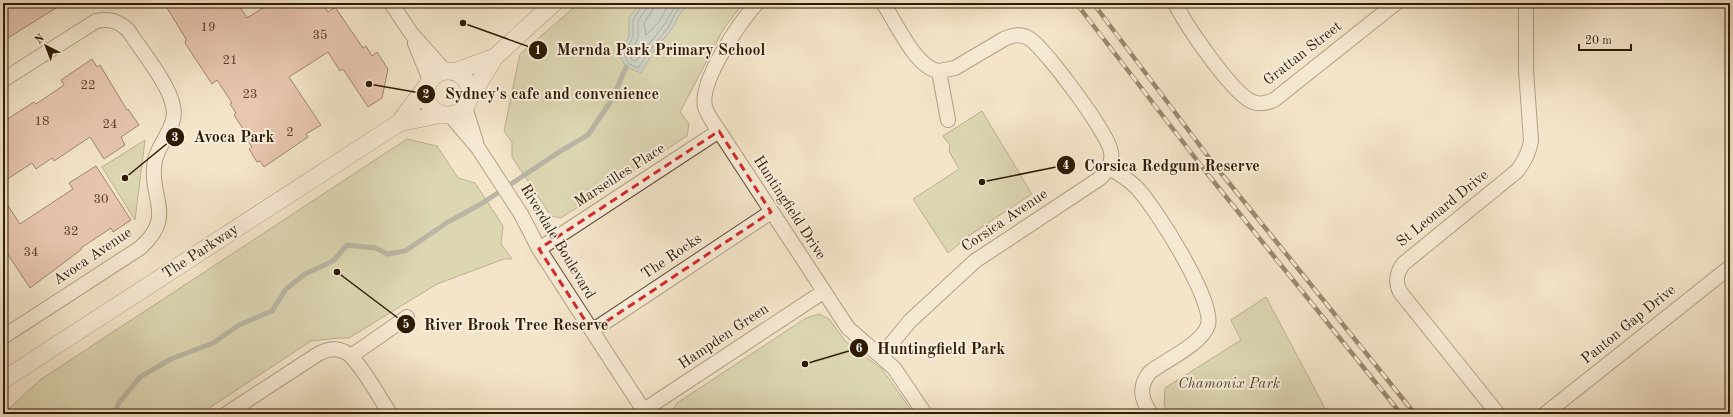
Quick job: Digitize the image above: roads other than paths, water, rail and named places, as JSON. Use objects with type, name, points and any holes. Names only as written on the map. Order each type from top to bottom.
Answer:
[{"type":"street","points":[[391,3],[410,33],[428,83],[426,94],[430,107],[446,115],[456,114],[467,103],[495,57],[554,3]]},
{"type":"street","name":"Huntingfield Drive","points":[[757,3],[732,35],[706,89],[705,107],[719,132],[823,292],[851,331],[881,356],[901,377],[925,414]]},
{"type":"street","points":[[883,3],[919,60],[928,68],[939,71],[955,68],[991,45],[1012,35],[1019,35],[1031,40],[1069,84],[1106,139],[1111,152],[1109,168],[1130,181],[1142,194],[1191,270],[1209,314],[1209,323],[1201,336],[1157,367],[1146,377],[1143,384],[1142,398],[1151,414]]},
{"type":"street","name":"Grattan Street","points":[[1175,3],[1193,34],[1231,82],[1248,100],[1261,104],[1274,100],[1396,3]]},
{"type":"street","name":"St Leonard Drive","points":[[1498,414],[1400,292],[1396,278],[1398,270],[1402,264],[1517,171],[1529,152],[1531,141],[1526,70],[1526,3]]},
{"type":"street","name":"Avoca Avenue","points":[[3,80],[96,21],[112,20],[122,24],[128,30],[162,83],[174,106],[174,116],[172,125],[155,160],[154,176],[160,219],[157,229],[140,248],[3,337]]},
{"type":"street","points":[[410,33],[449,71],[465,79],[470,92],[467,103]]},
{"type":"street","points":[[428,83],[439,72],[449,71],[495,57]]},
{"type":"street","points":[[939,71],[948,120]]},
{"type":"street","name":"The Parkway","points":[[3,380],[399,123],[428,83]]},
{"type":"street","name":"Riverdale Boulevard","points":[[467,103],[478,148]]},
{"type":"street","name":"The Parkway","points":[[399,123],[446,115]]},
{"type":"street","name":"Riverdale Boulevard","points":[[446,115],[478,148],[521,214],[539,249],[645,412]]},
{"type":"street","name":"Marseilles Place","points":[[539,249],[719,132]]},
{"type":"street","name":"Corsica Avenue","points":[[881,356],[910,321],[975,260],[1099,179],[1109,168]]},
{"type":"street","name":"The Rocks","points":[[592,331],[771,212]]},
{"type":"street","name":"Panton Gap Drive","points":[[1549,413],[1730,267]]},
{"type":"street","name":"Hampden Green","points":[[645,412],[823,292]]},
{"type":"street","points":[[351,356],[407,317]]},
{"type":"street","points":[[226,414],[325,350],[336,349],[351,356],[390,414]]},
{"type":"water","points":[[640,3],[689,3],[680,14],[671,30],[656,48],[641,73],[626,67],[619,55],[629,36],[629,18]]},
{"type":"waterway","points":[[115,414],[118,404],[140,377],[171,359],[213,343],[239,325],[272,311],[286,289],[305,274],[333,261],[347,245],[376,248],[387,254],[405,251],[448,222],[481,204],[559,152],[588,135],[613,98],[626,67]]},
{"type":"railway","points":[[1076,3],[1206,172],[1401,414]]},
{"type":"railway","points":[[1093,3],[1213,163],[1415,414]]},
{"type":"place","name":"Mernda Park Primary School","points":[[463,23]]},
{"type":"place","name":"Sydney's cafe and convenience","points":[[369,84]]},
{"type":"place","name":"Avoca Park","points":[[125,178]]},
{"type":"place","name":"Corsica Redgum Reserve","points":[[982,182]]},
{"type":"place","name":"River Brook Tree Reserve","points":[[337,272]]},
{"type":"place","name":"Huntingfield Park","points":[[805,364]]},
{"type":"park label","name":"Chamonix Park","points":[[1229,384]]}]
